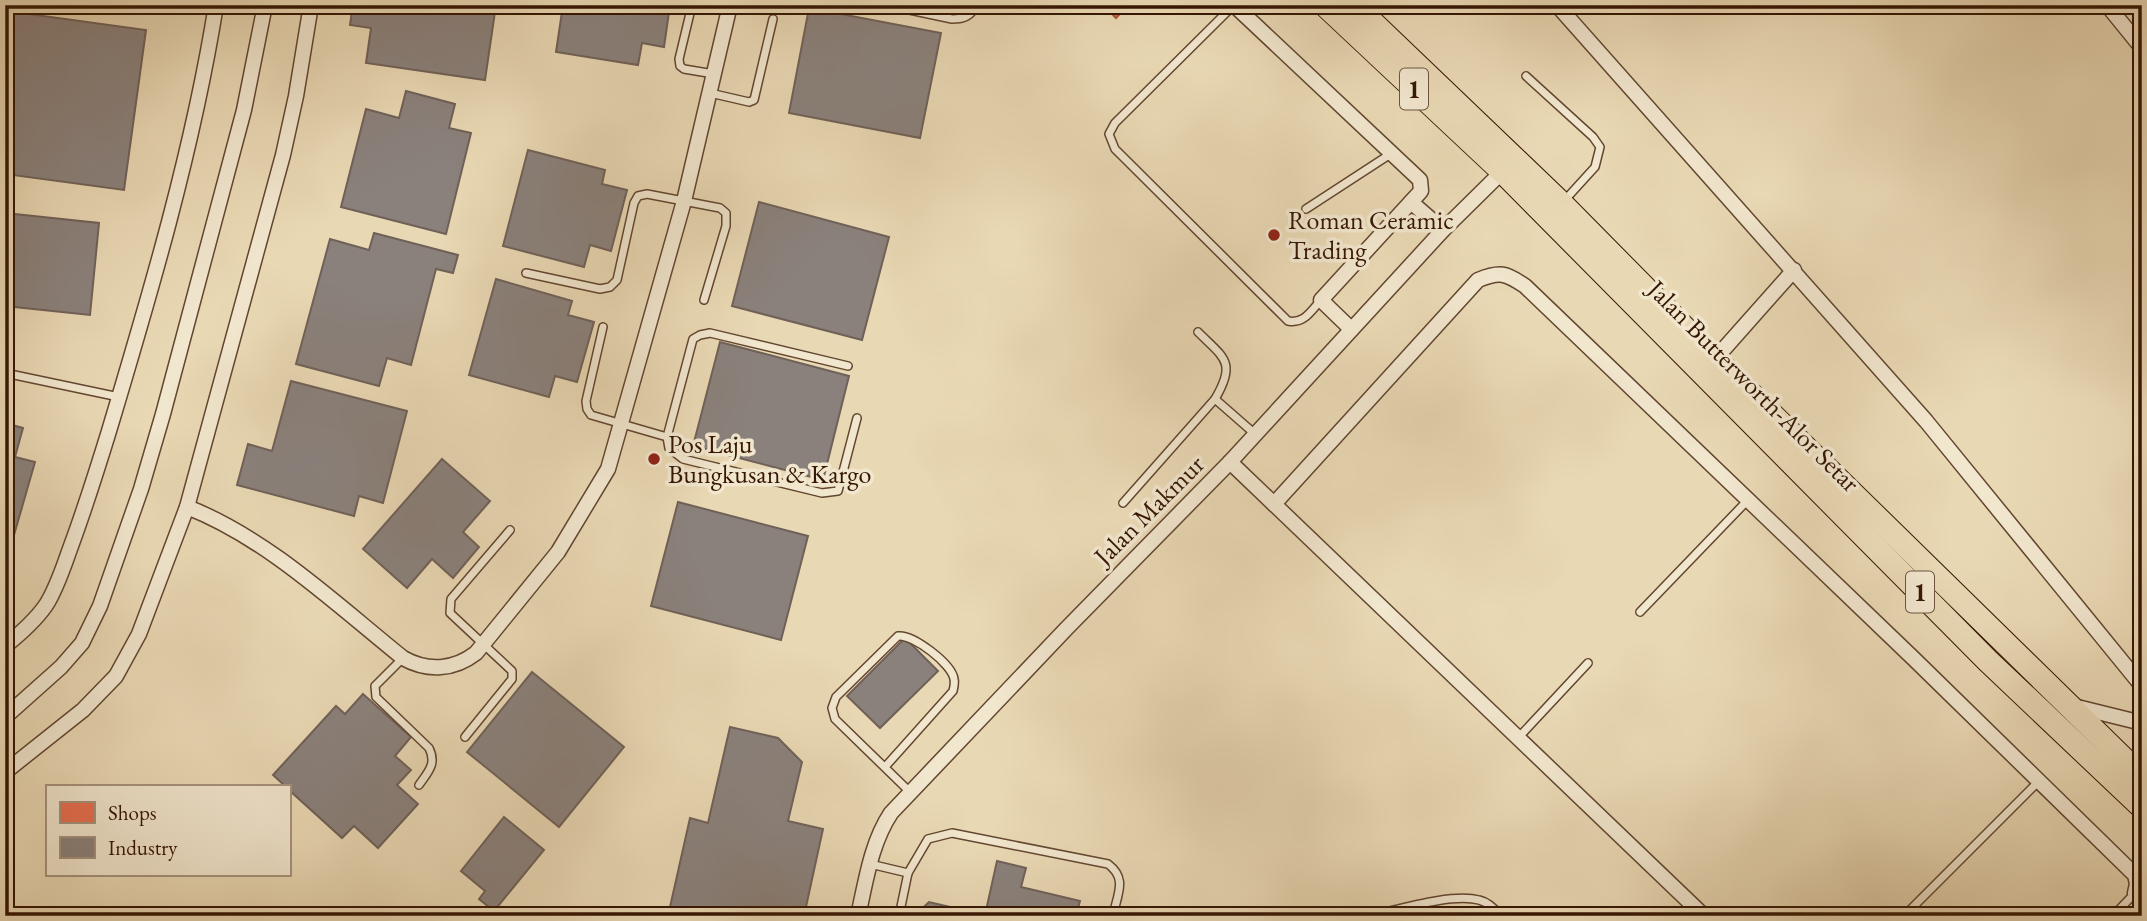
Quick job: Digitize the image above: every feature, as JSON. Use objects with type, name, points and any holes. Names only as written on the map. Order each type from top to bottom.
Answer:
[{"type":"main road","name":"Jalan Butterworth-Alor Setar","points":[[1325,5],[1508,166],[1562,204],[2065,704],[2142,777]]},
{"type":"main road","name":"Jalan Butterworth-Alor Setar","points":[[1354,5],[1988,661],[2142,807]]},
{"type":"street","points":[[5,646],[28,627],[47,603],[91,492],[139,331],[190,134],[216,5]]},
{"type":"street","points":[[5,717],[61,667],[82,643],[100,606],[141,489],[170,388],[244,110],[265,5]]},
{"type":"street","points":[[5,772],[83,710],[116,676],[139,635],[187,507],[284,155],[311,5]]},
{"type":"street","points":[[187,507],[212,516],[274,555],[403,658],[416,665],[444,668],[464,663],[485,644],[558,552],[608,469],[623,425],[684,201],[730,5]]},
{"type":"street","points":[[1234,5],[1420,180],[1420,191],[1411,202],[1321,300],[1351,329]]},
{"type":"street","points":[[1557,5],[1926,421],[2142,686]]},
{"type":"street","points":[[2107,5],[2142,48]]},
{"type":"street","name":"Jalan Makmur","points":[[858,916],[869,863],[880,828],[910,792],[1230,462],[1443,230],[1508,166]]},
{"type":"street","points":[[1411,202],[1443,230]]},
{"type":"street","points":[[1716,359],[1794,270]]},
{"type":"street","points":[[1274,504],[1478,280],[1494,274],[1510,275],[1525,286],[1913,658],[2135,875],[2135,893]]},
{"type":"street","points":[[1230,462],[1704,916]]},
{"type":"street","points":[[2065,704],[2142,723]]},
{"type":"street","points":[[5,911],[10,916]]},
{"type":"lane","points":[[692,5],[679,59],[680,66],[713,74]]},
{"type":"lane","points":[[886,5],[952,19],[963,19],[971,15],[977,5]]},
{"type":"lane","points":[[1135,5],[1147,10],[1155,5]]},
{"type":"lane","points":[[1234,5],[1115,123],[1110,134],[1115,149],[1288,321],[1303,320],[1321,300]]},
{"type":"lane","points":[[709,93],[749,102],[754,100],[773,19]]},
{"type":"lane","points":[[1526,76],[1593,137],[1600,147],[1595,166],[1562,204]]},
{"type":"lane","points":[[1306,209],[1392,153]]},
{"type":"lane","points":[[526,273],[600,289],[610,287],[617,280],[634,203],[638,197],[647,194],[720,208],[726,213],[726,226],[704,300]]},
{"type":"lane","points":[[603,327],[586,401],[587,409],[591,415],[667,437]]},
{"type":"lane","points":[[1123,503],[1215,399],[1225,382],[1226,366],[1223,356],[1198,332]]},
{"type":"lane","points":[[848,366],[710,333],[700,335],[693,339],[667,437],[669,448],[683,459],[822,493],[832,493],[838,491],[856,418]]},
{"type":"lane","points":[[5,373],[119,397]]},
{"type":"lane","points":[[1215,399],[1255,435]]},
{"type":"lane","points":[[1640,611],[1747,501]]},
{"type":"lane","points":[[466,737],[512,679],[512,671],[450,613],[449,607],[451,599],[510,530]]},
{"type":"lane","points":[[885,767],[954,691],[954,678],[948,668],[916,639],[906,635],[898,636],[836,697],[832,708],[835,719],[910,792]]},
{"type":"lane","points":[[403,658],[375,686],[374,691],[376,697],[429,748],[433,756],[433,765],[419,785]]},
{"type":"lane","points":[[1519,737],[1588,663]]},
{"type":"lane","points":[[1904,916],[2038,782]]},
{"type":"lane","points":[[899,916],[908,873],[928,839],[952,833],[1108,864],[1117,871],[1121,880],[1113,916]]},
{"type":"lane","points":[[869,863],[908,873]]},
{"type":"lane","points":[[2113,916],[2135,893]]},
{"type":"lane","points":[[1368,916],[1445,900],[1478,900],[1493,907],[1501,916]]},
{"type":"building: Shops","points":[[1103,5],[1128,5],[1116,18]]},
{"type":"building: Industry","points":[[353,5],[496,5],[485,80],[366,63],[371,28],[350,25]]},
{"type":"building: Industry","points":[[563,5],[670,5],[664,47],[642,43],[638,65],[556,52]]},
{"type":"building: Industry","points":[[809,8],[941,33],[920,138],[789,113]]},
{"type":"building: Industry","points":[[14,12],[146,30],[124,190],[5,174],[5,79]]},
{"type":"building: Industry","points":[[406,91],[455,104],[449,128],[471,133],[446,234],[341,207],[366,109],[399,118]]},
{"type":"building: Industry","points":[[528,150],[605,170],[602,184],[627,190],[611,251],[590,245],[584,267],[503,246]]},
{"type":"building: Industry","points":[[759,202],[889,237],[862,340],[732,306]]},
{"type":"building: Industry","points":[[5,213],[99,223],[90,315],[5,306]]},
{"type":"building: Industry","points":[[374,233],[458,255],[453,273],[436,269],[411,365],[387,358],[379,386],[296,364],[330,239],[369,250]]},
{"type":"building: Industry","points":[[496,279],[572,301],[568,315],[594,322],[577,382],[555,376],[549,397],[469,375]]},
{"type":"building: Industry","points":[[720,342],[849,376],[823,480],[693,446]]},
{"type":"building: Industry","points":[[291,381],[407,411],[383,503],[359,496],[354,516],[237,485],[248,444],[272,451]]},
{"type":"building: Industry","points":[[5,423],[23,428],[15,457],[35,462],[10,549],[5,548]]},
{"type":"building: Industry","points":[[442,459],[490,501],[463,532],[479,547],[453,578],[432,559],[407,588],[363,549]]},
{"type":"building: Industry","points":[[678,502],[808,536],[781,640],[651,606]]},
{"type":"building: Industry","points":[[905,638],[938,671],[880,728],[847,696]]},
{"type":"building: Industry","points":[[532,672],[624,747],[559,827],[467,752]]},
{"type":"building: Industry","points":[[363,694],[411,737],[395,756],[411,770],[397,785],[418,804],[378,848],[354,826],[342,838],[290,791],[290,785],[284,785],[273,775],[336,706],[345,714]]},
{"type":"building: Industry","points":[[730,727],[778,738],[802,762],[788,821],[823,829],[804,916],[668,916],[690,818],[708,823]]},
{"type":"building: Industry","points":[[504,817],[544,850],[494,911],[479,899],[485,891],[461,871]]},
{"type":"building: Industry","points":[[997,861],[1026,868],[1021,887],[1080,901],[1076,916],[914,916],[929,902],[985,915]]},
{"type":"place","name":"Roman Ceramic Trading","points":[[1274,235]]},
{"type":"place","name":"Pos Laju Bungkusan & Kargo","points":[[654,459]]}]
